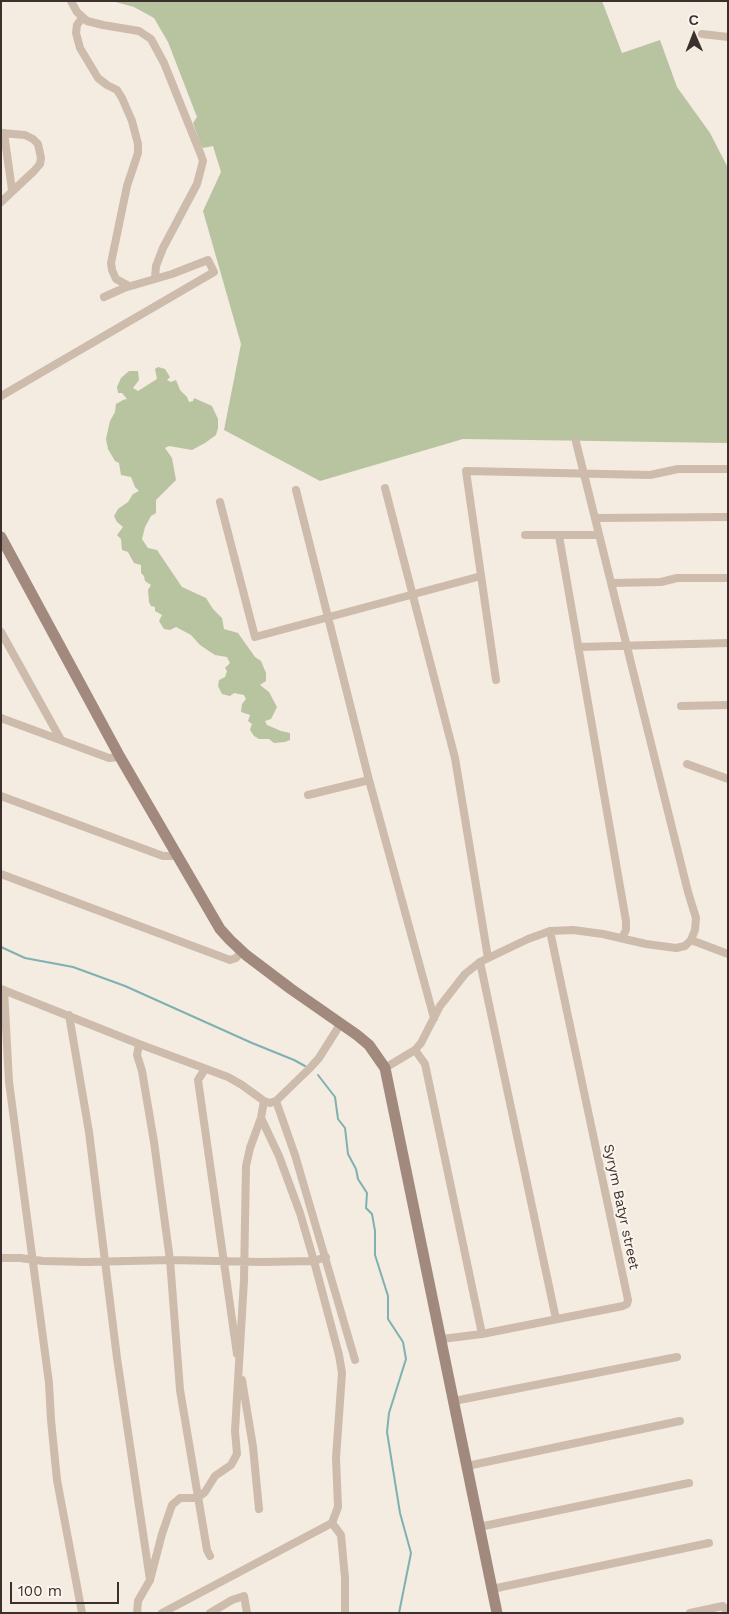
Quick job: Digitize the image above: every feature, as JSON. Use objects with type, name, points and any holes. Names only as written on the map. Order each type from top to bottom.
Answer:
[{"type":"main road","points":[[1,537],[120,758],[220,929],[242,951],[368,1044],[385,1068],[497,1613]]},
{"type":"street","points":[[71,1],[82,18],[92,23],[139,31],[151,39],[164,63],[203,162],[197,184],[163,248],[156,266],[155,278]]},
{"type":"street","points":[[82,18],[77,25],[76,33],[80,48],[98,78],[117,90],[122,98],[132,121],[138,144],[138,153],[127,186],[112,264],[116,280],[130,286]]},
{"type":"street","points":[[702,34],[728,37]]},
{"type":"street","points":[[1,202],[12,190],[28,178],[40,164],[42,158],[38,144],[32,138],[25,135],[2,133],[12,190]]},
{"type":"street","points":[[1,396],[214,272],[208,260],[104,296]]},
{"type":"street","points":[[385,1068],[415,1050],[453,989],[466,974],[484,960],[528,939],[550,931],[573,930],[676,948],[685,946],[691,940],[695,930],[696,918],[685,882],[576,442]]},
{"type":"street","points":[[496,680],[466,471],[650,475],[678,469],[728,469]]},
{"type":"street","points":[[385,488],[455,758],[484,960],[556,1319]]},
{"type":"street","points":[[296,490],[369,780],[434,1018]]},
{"type":"street","points":[[220,502],[255,637],[481,576]]},
{"type":"street","points":[[594,518],[728,517]]},
{"type":"street","points":[[525,535],[599,535]]},
{"type":"street","points":[[559,536],[626,921],[626,930],[622,938]]},
{"type":"street","points":[[612,583],[661,582],[677,578],[728,578]]},
{"type":"street","points":[[1,632],[61,740]]},
{"type":"street","points":[[578,647],[728,643]]},
{"type":"street","points":[[680,706],[728,705]]},
{"type":"street","points":[[1,718],[109,758],[120,758]]},
{"type":"street","points":[[687,764],[728,779]]},
{"type":"street","points":[[308,795],[369,780]]},
{"type":"street","points":[[1,796],[163,856],[178,856]]},
{"type":"street","points":[[1,874],[230,960],[236,958],[242,951]]},
{"type":"street","name":"Syrym Batyr street","points":[[442,1339],[482,1334],[627,1304],[628,1300],[550,931]]},
{"type":"street","points":[[691,940],[728,954]]},
{"type":"street","points":[[82,1613],[57,1480],[49,1383],[10,1092],[3,990],[228,1077],[270,1103],[276,1101],[310,1069],[341,1023]]},
{"type":"street","points":[[69,1016],[89,1132],[129,1441],[150,1580]]},
{"type":"street","points":[[139,1044],[137,1055],[142,1071],[154,1142],[170,1260],[180,1390],[199,1496],[206,1550],[210,1556]]},
{"type":"street","points":[[415,1050],[425,1064],[482,1334]]},
{"type":"street","points":[[204,1069],[198,1080],[237,1358],[240,1365],[253,1447],[259,1509]]},
{"type":"street","points":[[137,1613],[138,1601],[150,1580],[172,1504],[180,1498],[199,1496],[205,1492],[215,1476],[231,1465],[237,1454],[235,1426],[240,1365],[246,1166],[250,1148],[261,1118],[264,1101]]},
{"type":"street","points":[[276,1101],[292,1146],[326,1257],[355,1360]]},
{"type":"street","points":[[162,1613],[179,1609],[332,1523],[338,1508],[336,1458],[342,1373],[339,1355],[314,1261],[287,1177],[261,1118]]},
{"type":"street","points":[[1,1258],[77,1262],[170,1260],[314,1261],[326,1257]]},
{"type":"street","points":[[454,1401],[677,1357]]},
{"type":"street","points":[[467,1466],[680,1421]]},
{"type":"street","points":[[479,1527],[689,1483]]},
{"type":"street","points":[[332,1523],[341,1535],[345,1578],[345,1613]]},
{"type":"street","points":[[492,1589],[709,1543]]},
{"type":"street","points":[[210,1613],[232,1600],[244,1596],[248,1613]]},
{"type":"street","points":[[690,1613],[723,1606],[728,1613]]},
{"type":"green space","points":[[112,1],[602,1],[622,53],[660,40],[677,87],[710,133],[728,168],[728,443],[463,439],[320,481],[224,430],[241,344],[203,211],[221,172],[213,146],[203,148],[201,145],[193,123],[197,117],[168,42],[154,18],[134,7]]},
{"type":"green space","points":[[158,367],[165,369],[170,377],[167,380],[171,382],[176,380],[180,390],[189,402],[193,401],[194,398],[212,406],[218,419],[218,428],[216,435],[192,450],[169,446],[165,448],[172,458],[176,480],[156,500],[156,513],[151,516],[145,527],[142,539],[148,548],[157,550],[182,587],[206,598],[222,618],[224,629],[238,633],[255,657],[261,661],[266,673],[266,681],[260,685],[269,692],[277,707],[271,719],[265,721],[267,725],[290,733],[290,740],[285,742],[274,743],[269,739],[259,739],[254,736],[250,730],[252,724],[248,721],[250,715],[241,712],[242,704],[246,699],[244,695],[234,693],[230,696],[222,694],[218,686],[219,680],[225,677],[227,671],[225,668],[230,663],[227,657],[215,655],[200,645],[191,635],[176,627],[170,630],[164,629],[159,621],[162,615],[155,611],[155,607],[151,606],[149,602],[148,590],[151,585],[145,581],[141,573],[141,565],[134,563],[128,552],[122,550],[121,539],[117,535],[123,527],[114,516],[118,509],[128,502],[133,494],[139,491],[131,477],[121,475],[119,463],[115,461],[108,449],[106,439],[116,404],[127,399],[122,393],[118,393],[117,387],[121,378],[129,371],[138,371],[139,380],[133,388],[138,391],[157,379],[155,369]]},
{"type":"waterway","points":[[1,947],[25,958],[73,967],[125,986],[305,1066]]},
{"type":"waterway","points":[[318,1075],[335,1097],[338,1119],[345,1128],[348,1154],[356,1169],[358,1179],[367,1193],[366,1208],[372,1214],[375,1231],[375,1255],[388,1296],[388,1319],[403,1342],[406,1359],[389,1413],[387,1432],[400,1513],[411,1553],[399,1613]]}]
